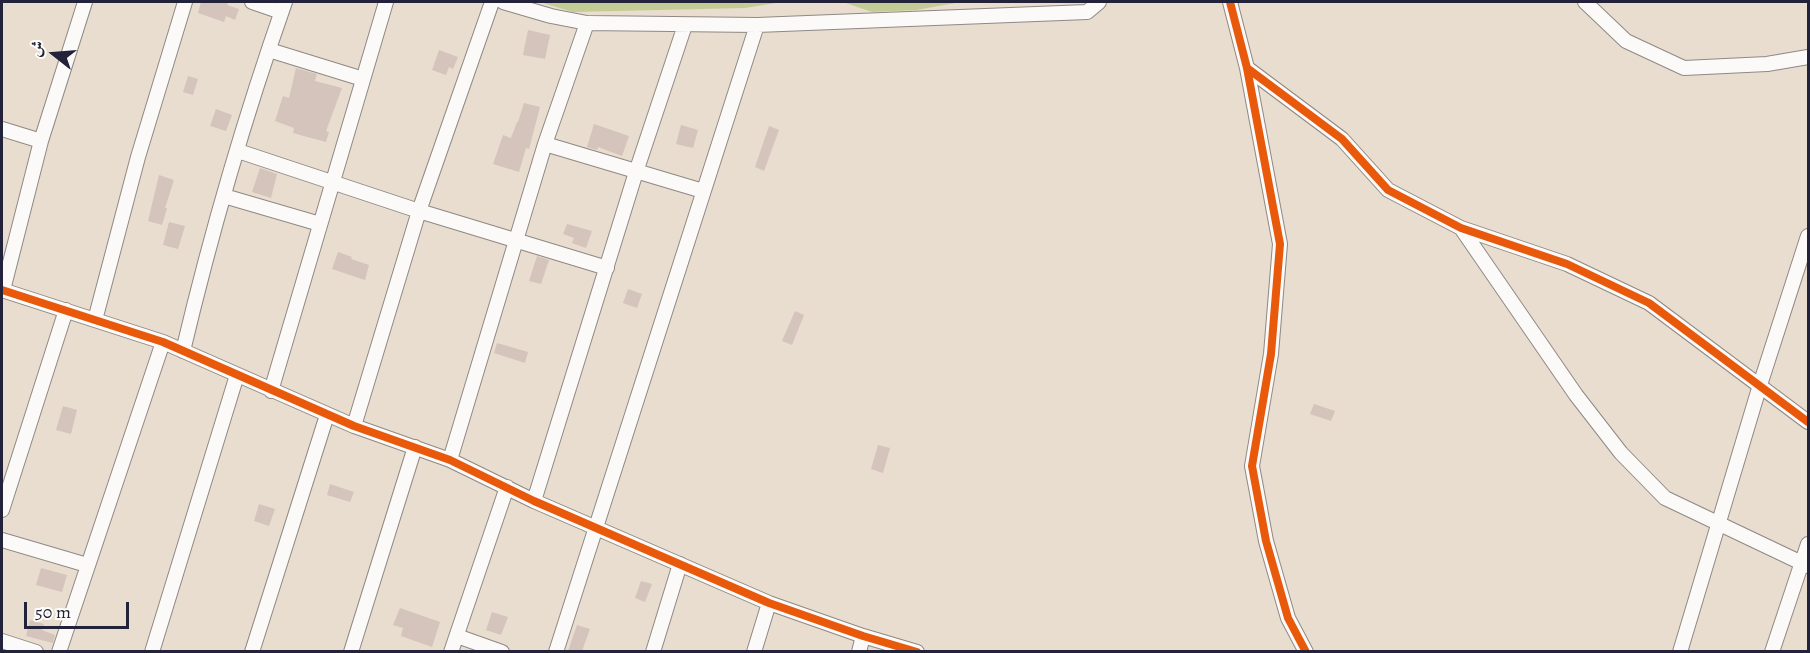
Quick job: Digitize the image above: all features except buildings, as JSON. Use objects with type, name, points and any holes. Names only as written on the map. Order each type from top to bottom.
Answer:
[{"type":"street","points":[[85,2],[41,141],[2,290],[163,342],[327,415],[450,460],[534,501],[769,603],[863,636],[917,651]]},
{"type":"street","points":[[95,320],[138,157],[185,2]]},
{"type":"street","points":[[183,351],[202,272],[224,196],[283,7],[252,2]]},
{"type":"street","points":[[271,391],[363,79],[382,2]]},
{"type":"street","points":[[354,426],[419,211],[492,2]]},
{"type":"street","points":[[503,2],[551,16],[587,23],[685,25],[758,25],[1087,12],[1099,2]]},
{"type":"street","points":[[1230,2],[1247,68],[1280,244],[1271,354],[1252,466],[1266,541],[1288,618],[1306,651]]},
{"type":"street","points":[[1585,2],[1626,41],[1684,68],[1767,64],[1809,57]]},
{"type":"street","points":[[450,460],[545,144],[587,23]]},
{"type":"street","points":[[534,501],[636,172],[685,25]]},
{"type":"street","points":[[556,651],[758,25]]},
{"type":"street","points":[[269,50],[363,79]]},
{"type":"street","points":[[1247,68],[1342,139],[1388,190],[1461,228],[1567,264],[1649,303],[1809,422]]},
{"type":"street","points":[[2,129],[41,141]]},
{"type":"street","points":[[545,144],[703,191]]},
{"type":"street","points":[[238,151],[332,184],[607,268]]},
{"type":"street","points":[[224,196],[320,224]]},
{"type":"street","points":[[1461,228],[1576,395],[1621,453],[1665,498],[1805,565]]},
{"type":"street","points":[[1680,651],[1760,386],[1809,236]]},
{"type":"street","points":[[2,510],[66,310]]},
{"type":"street","points":[[59,651],[163,342]]},
{"type":"street","points":[[152,651],[237,375]]},
{"type":"street","points":[[252,651],[327,415]]},
{"type":"street","points":[[351,651],[415,447]]},
{"type":"street","points":[[451,651],[507,487]]},
{"type":"street","points":[[2,540],[87,566]]},
{"type":"street","points":[[1772,651],[1805,565],[1809,544]]},
{"type":"street","points":[[653,651],[680,564]]},
{"type":"street","points":[[754,651],[769,603]]},
{"type":"street","points":[[457,636],[502,651]]},
{"type":"street","points":[[859,651],[863,636]]},
{"type":"street","points":[[2,641],[36,651]]},
{"type":"green space","points":[[540,2],[782,2],[745,8],[573,12]]},
{"type":"green space","points":[[843,2],[961,2],[916,10],[872,12]]},
{"type":"cycle path","points":[[1230,2],[1247,68],[1280,244],[1271,354],[1252,466],[1266,541],[1288,618],[1306,652]]},
{"type":"cycle path","points":[[1247,68],[1342,139],[1388,190],[1461,228],[1567,264],[1649,303],[1808,422]]},
{"type":"cycle path","points":[[2,290],[163,342],[354,426],[450,460],[534,501],[769,603],[917,652]]}]
